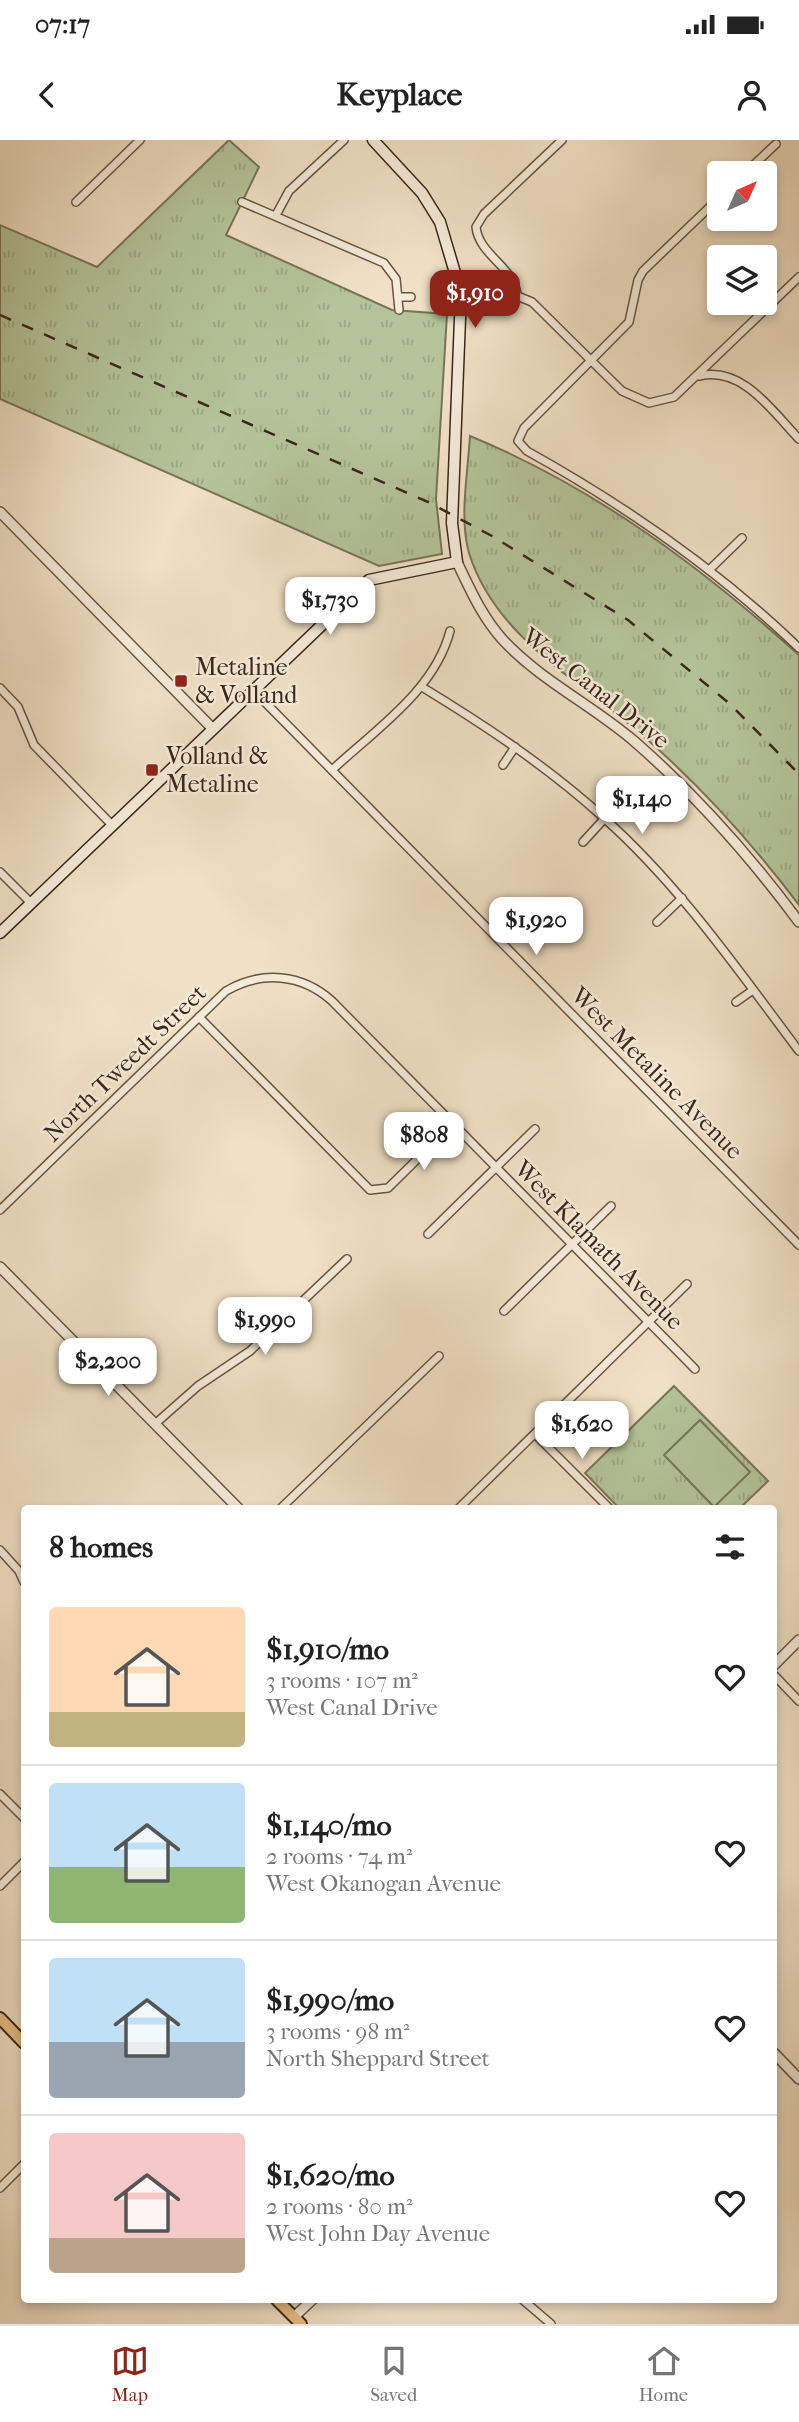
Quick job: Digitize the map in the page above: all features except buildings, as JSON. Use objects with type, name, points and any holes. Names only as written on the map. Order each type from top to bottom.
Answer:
[{"type":"main road","name":"West Canal Drive","points":[[373,140],[422,193],[440,222],[461,292],[452,523],[457,562]]},
{"type":"main road","points":[[0,933],[369,580],[457,562]]},
{"type":"main road","points":[[0,2018],[21,2040]]},
{"type":"main road","points":[[279,2303],[295,2322]]},
{"type":"street","points":[[76,202],[140,140]]},
{"type":"street","points":[[276,215],[289,191],[344,140]]},
{"type":"street","points":[[517,295],[512,278],[481,242],[476,227],[484,214],[562,140]]},
{"type":"street","points":[[758,161],[776,144]]},
{"type":"street","points":[[242,202],[390,267],[396,279],[398,310]]},
{"type":"street","points":[[707,210],[643,271],[638,280],[629,322],[524,428],[518,441],[527,451],[612,500],[709,570],[799,648]]},
{"type":"street","points":[[461,292],[517,295],[540,309],[622,391],[649,404],[674,397],[699,376],[799,277]]},
{"type":"street","points":[[398,297],[411,297]]},
{"type":"street","points":[[699,376],[721,373],[740,382],[799,439]]},
{"type":"street","points":[[0,512],[212,728]]},
{"type":"street","points":[[709,570],[742,538]]},
{"type":"street","name":"West Canal Drive","points":[[457,562],[477,604],[502,639],[530,666],[583,701],[657,762],[730,836],[799,922]]},
{"type":"street","points":[[332,770],[422,687],[446,646],[450,631]]},
{"type":"street","points":[[422,687],[515,747],[605,818],[682,898],[799,1051]]},
{"type":"street","points":[[0,688],[18,707],[34,746],[112,824]]},
{"type":"street","name":"West Metaline Avenue","points":[[253,689],[799,1245]]},
{"type":"street","points":[[503,765],[515,747]]},
{"type":"street","points":[[583,842],[605,818]]},
{"type":"street","points":[[0,872],[31,903]]},
{"type":"street","points":[[657,922],[682,898]]},
{"type":"street","name":"North Tweedt Street","points":[[0,1210],[199,1017],[235,986],[267,978],[293,978]]},
{"type":"street","name":"West Klamath Avenue","points":[[293,978],[326,996],[695,1369]]},
{"type":"street","points":[[736,1002],[753,990]]},
{"type":"street","points":[[199,1017],[367,1188],[378,1192],[388,1188],[453,1124]]},
{"type":"street","points":[[428,1234],[535,1129]]},
{"type":"street","points":[[504,1311],[611,1206]]},
{"type":"street","points":[[155,1424],[198,1386],[250,1352],[347,1259]]},
{"type":"street","points":[[0,1267],[235,1505]]},
{"type":"street","points":[[462,1505],[687,1284]]},
{"type":"street","points":[[284,1505],[439,1356]]},
{"type":"street","points":[[535,1434],[606,1505]]},
{"type":"street","points":[[0,1550],[21,1575]]},
{"type":"street","points":[[777,1662],[799,1640]]},
{"type":"street","points":[[777,1678],[799,1701]]},
{"type":"street","points":[[0,1794],[21,1815]]},
{"type":"street","points":[[0,1886],[21,1865]]},
{"type":"street","points":[[777,2056],[799,2079]]},
{"type":"street","points":[[0,2188],[21,2167]]},
{"type":"street","points":[[295,2322],[310,2303]]},
{"type":"street","points":[[526,2303],[551,2324]]},
{"type":"green space","points":[[229,140],[259,167],[226,235],[392,310],[447,314],[436,499],[442,554],[379,566],[0,399],[0,225],[97,267]]},
{"type":"green space","points":[[470,436],[560,479],[644,531],[723,590],[799,655],[799,905],[763,859],[705,794],[641,734],[541,655],[498,609],[481,583],[466,539],[464,510]]},
{"type":"green space","points":[[674,1386],[768,1481],[743,1505],[616,1505],[585,1473]]},
{"type":"green space","points":[[700,1420],[750,1472],[716,1505],[712,1505],[664,1455]]},
{"type":"railway","points":[[0,315],[428,502],[492,536],[628,620],[730,704],[799,774]]},
{"type":"place","name":"Metaline & Volland","points":[[181,681]]},
{"type":"place","name":"Volland & Metaline","points":[[152,770]]}]
